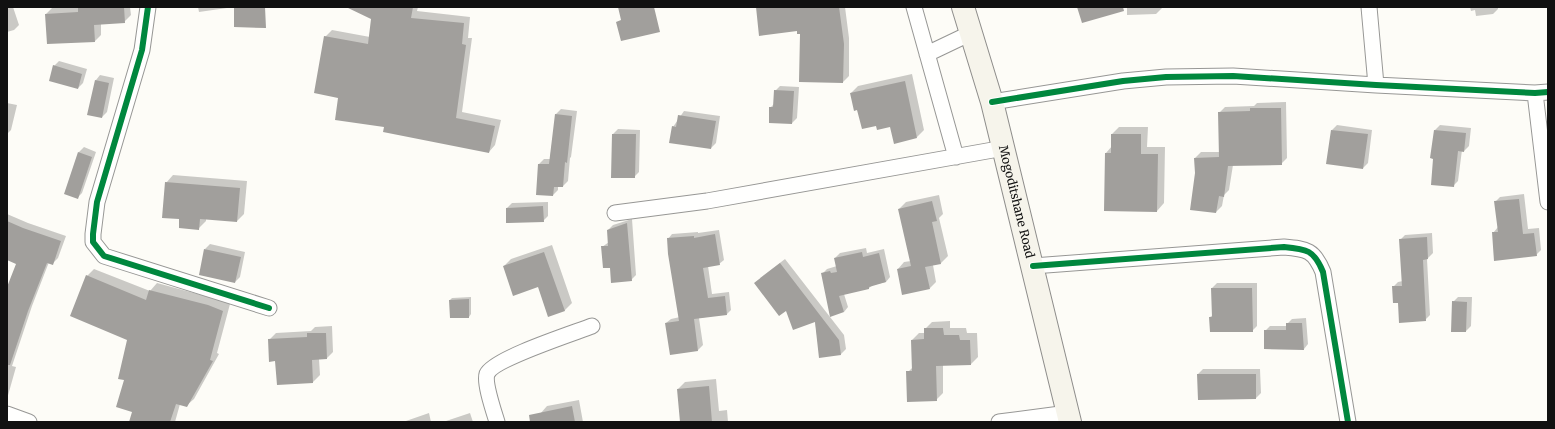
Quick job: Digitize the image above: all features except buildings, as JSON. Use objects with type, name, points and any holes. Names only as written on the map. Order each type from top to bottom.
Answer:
[{"type":"main road","name":"Mogoditshane Road","points":[[963,7],[992,102],[1004,148],[1069,417]]},
{"type":"street","points":[[148,7],[142,50],[97,202],[93,242],[104,256],[269,308]]},
{"type":"street","points":[[914,7],[956,156]]},
{"type":"street","points":[[1369,7],[1376,85]]},
{"type":"street","points":[[927,54],[971,34]]},
{"type":"street","points":[[992,102],[1116,82],[1166,77],[1233,76],[1376,85],[1542,92],[1548,202]]},
{"type":"street","points":[[615,214],[707,201],[1004,148]]},
{"type":"street","points":[[1032,266],[1284,247],[1303,249],[1318,260],[1323,272],[1348,422]]},
{"type":"street","points":[[497,422],[487,383],[487,375],[490,370],[498,363],[592,326]]},
{"type":"street","points":[[7,414],[29,422]]},
{"type":"street","points":[[999,422],[1069,417]]},
{"type":"cycle path","points":[[148,7],[142,50],[97,202],[93,242],[104,256],[269,308]]},
{"type":"cycle path","points":[[992,102],[1123,81],[1166,77],[1233,76],[1376,85],[1535,93],[1548,92]]},
{"type":"cycle path","points":[[1033,266],[1284,247],[1309,252],[1316,259],[1323,272],[1348,422]]}]
